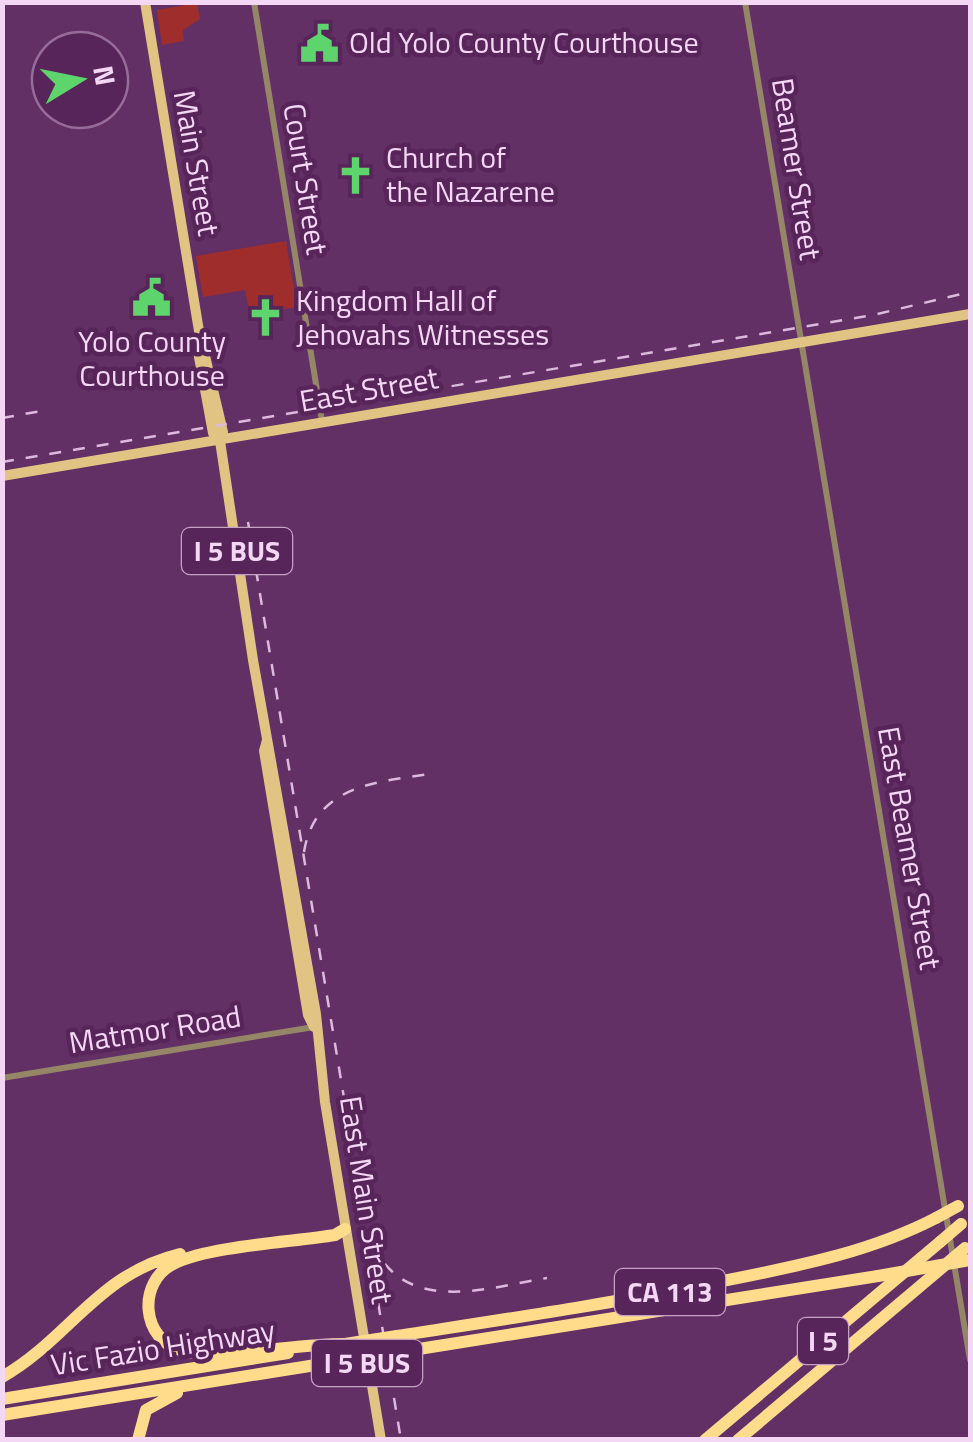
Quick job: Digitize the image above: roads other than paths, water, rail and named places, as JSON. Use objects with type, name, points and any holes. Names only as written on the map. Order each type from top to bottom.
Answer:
[{"type":"highway","name":"Vic Fazio Highway","points":[[2,1399],[600,1305],[820,1262],[884,1242],[964,1202]]},
{"type":"highway","name":"I 5","points":[[705,1440],[966,1220]]},
{"type":"highway","points":[[345,1229],[334,1236],[178,1261],[154,1282],[148,1301],[157,1333],[183,1351],[345,1344]]},
{"type":"highway","points":[[2,1377],[30,1358],[104,1289],[139,1267],[187,1252],[345,1229]]},
{"type":"highway","name":"Vic Fazio Highway","points":[[2,1415],[878,1276],[969,1251]]},
{"type":"highway","name":"I 5","points":[[738,1440],[944,1266],[969,1251]]},
{"type":"highway","points":[[138,1440],[140,1420],[156,1400],[223,1380]]},
{"type":"main road","name":"Main Street","points":[[145,2],[199,330],[223,432],[220,441]]},
{"type":"main road","name":"East Street","points":[[2,476],[970,314]]},
{"type":"main road","name":"Main Street","points":[[199,330],[196,339],[203,382],[213,433],[220,441]]},
{"type":"main road","name":"East Main Street","points":[[220,441],[266,740],[264,751],[308,1015],[314,1027],[381,1440]]},
{"type":"street","name":"Court Street","points":[[254,2],[322,423]]},
{"type":"street","name":"Beamer Street","points":[[746,2],[803,343]]},
{"type":"street","name":"East Beamer Street","points":[[803,343],[970,1360]]},
{"type":"street","name":"Matmor Road","points":[[2,1078],[314,1027]]},
{"type":"railway","points":[[2,462],[873,315],[970,292]]},
{"type":"railway","points":[[2,418],[47,410]]},
{"type":"railway","points":[[248,522],[401,1440]]},
{"type":"railway","points":[[304,852],[321,812],[336,799],[373,784],[436,773]]},
{"type":"railway","points":[[372,1243],[386,1266],[405,1281],[426,1289],[474,1291],[547,1278]]},
{"type":"place","name":"Old Yolo County Courthouse","points":[[319,43]]},
{"type":"place","name":"Church of the Nazarene","points":[[356,175]]},
{"type":"place","name":"Yolo County Courthouse","points":[[152,298]]},
{"type":"place","name":"Kingdom Hall of Jehovahs Witnesses","points":[[266,318]]}]
